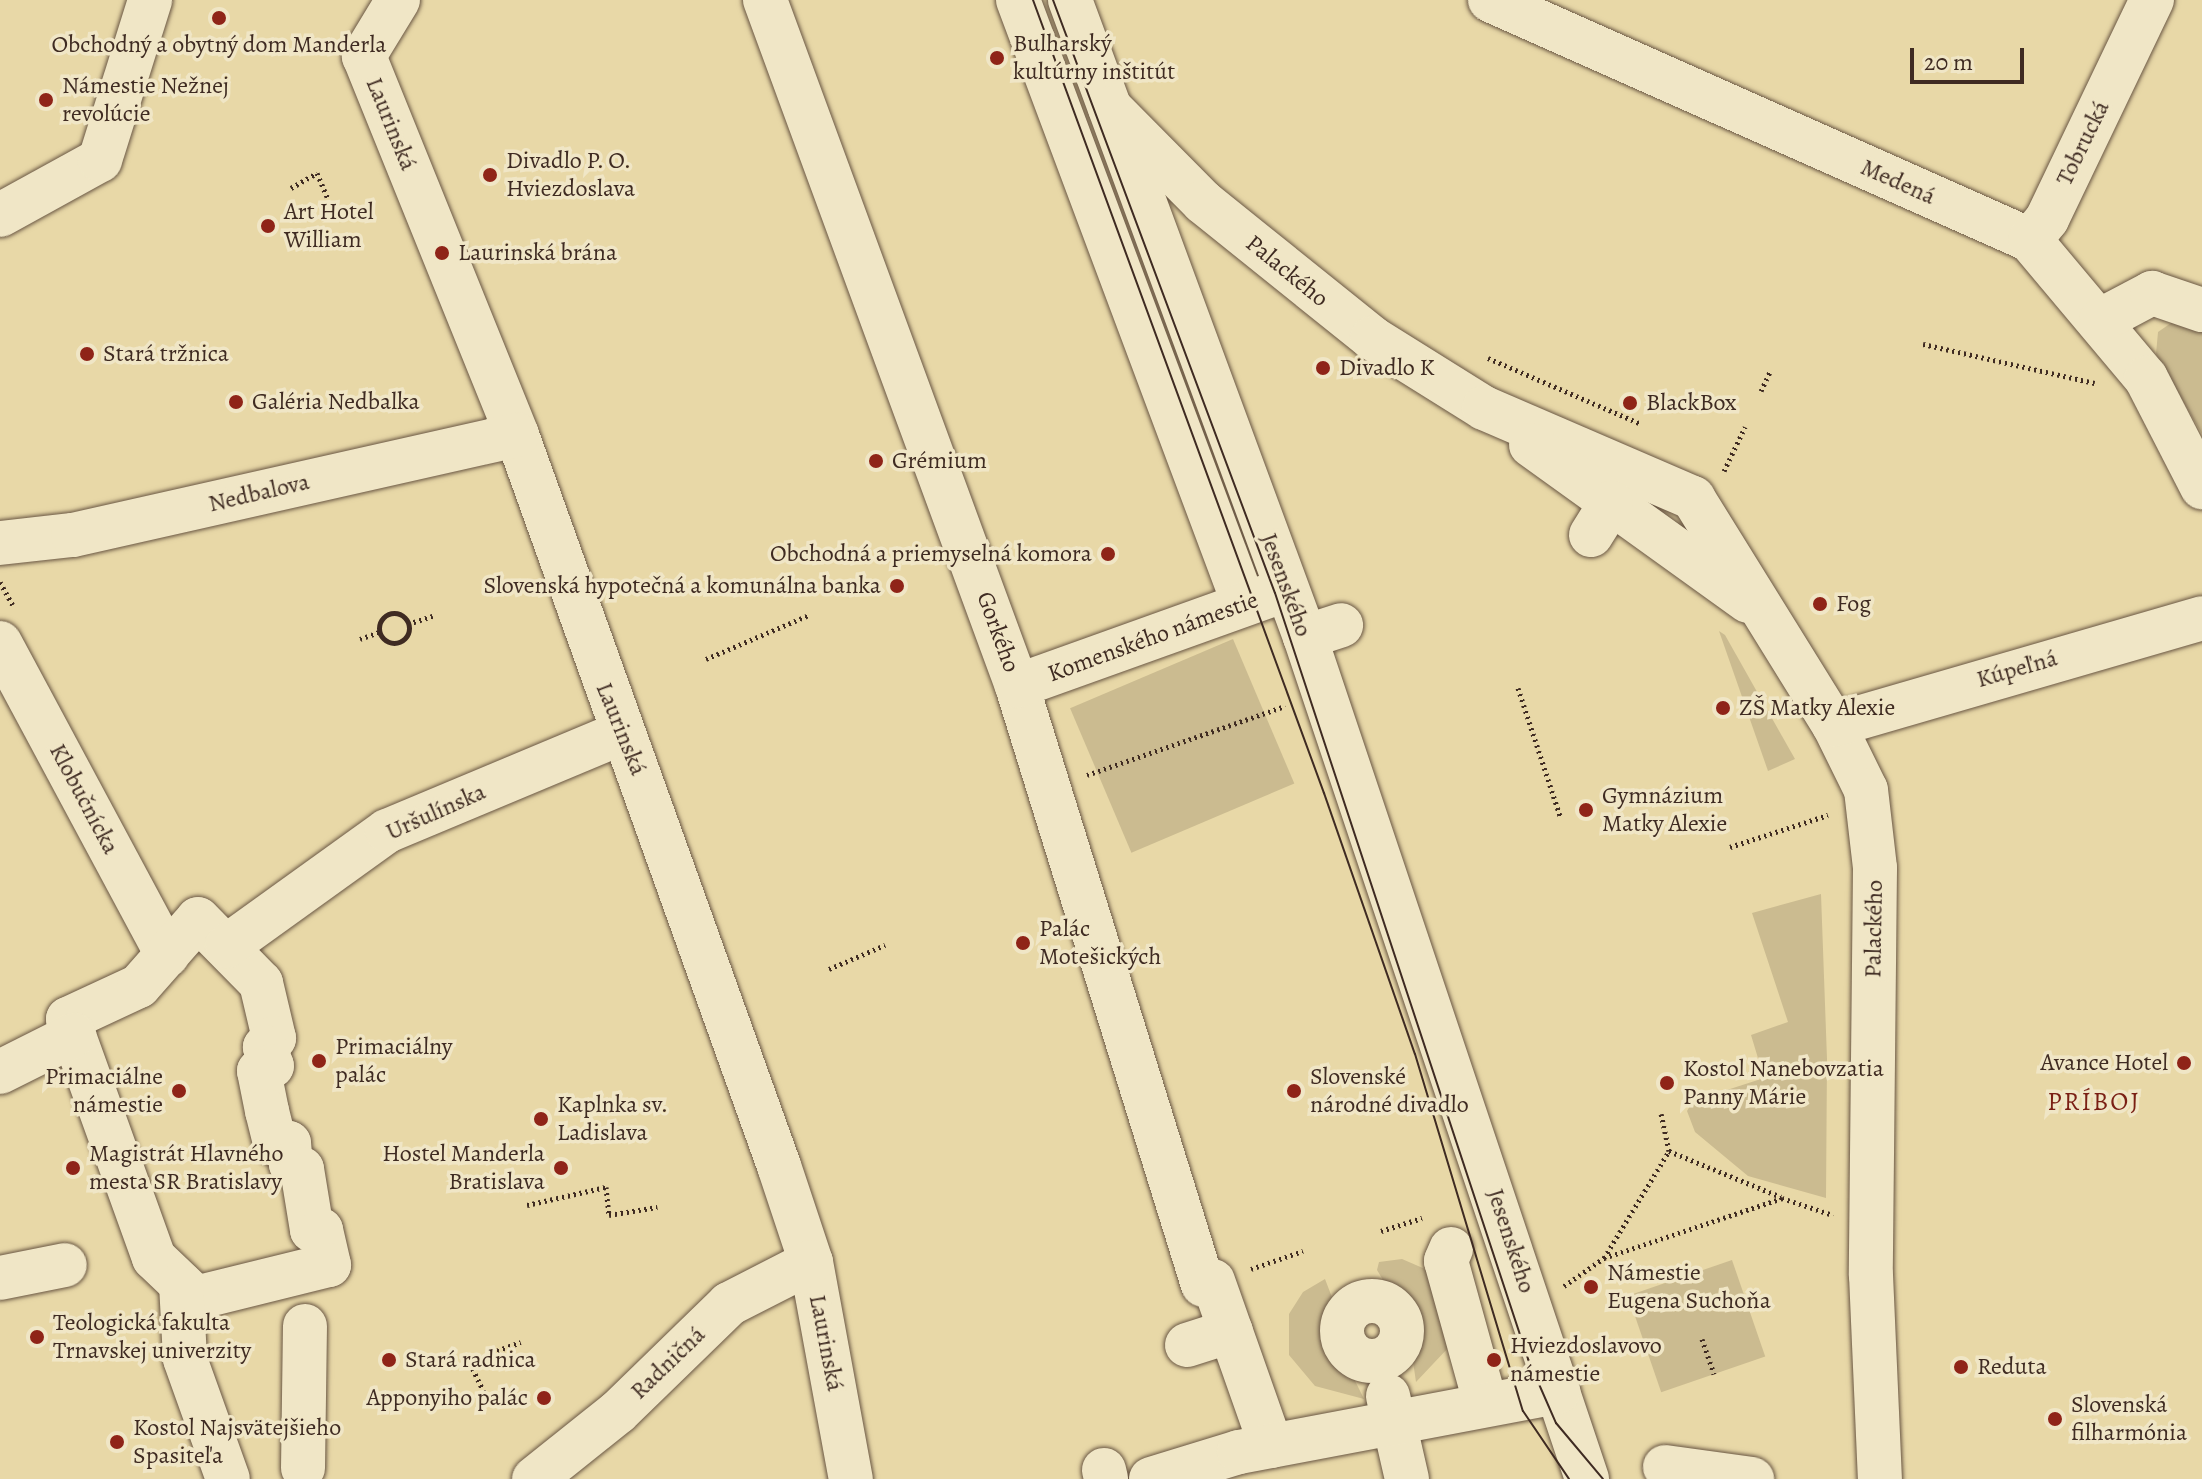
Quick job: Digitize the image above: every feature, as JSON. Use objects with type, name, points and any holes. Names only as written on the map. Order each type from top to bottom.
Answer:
[{"type":"street","points":[[0,215],[100,160],[150,0]]},
{"type":"street","name":"Laurinská","points":[[398,0],[364,56],[517,435],[811,1262],[851,1479]]},
{"type":"street","name":"Gorkého","points":[[765,0],[1017,686],[1206,1280]]},
{"type":"street","name":"Jesenského","points":[[1018,0],[1244,604]]},
{"type":"street","name":"Jesenského","points":[[1070,0],[1288,589],[1323,631],[1393,890],[1497,1172],[1532,1308]]},
{"type":"street","name":"Medená","points":[[1490,0],[2030,240],[2101,320],[2146,378],[2202,487]]},
{"type":"street","name":"Tobrucká","points":[[2030,240],[2047,219],[2152,0]]},
{"type":"street","name":"Palackého","points":[[1110,108],[1272,260],[1372,338],[1484,408],[1680,488],[1834,725],[1866,790],[1875,868],[1871,1275],[1880,1479]]},
{"type":"street","points":[[2101,320],[2152,293],[2202,310]]},
{"type":"street","name":"Palackého","points":[[1484,408],[1601,519],[1762,612]]},
{"type":"street","name":"Nedbalova","points":[[0,543],[73,535],[517,435]]},
{"type":"street","name":"Komenského námestie","points":[[1017,686],[1288,589]]},
{"type":"street","name":"Kúpeľná","points":[[1834,725],[2202,618]]},
{"type":"street","name":"Klobučnícka","points":[[0,643],[167,955]]},
{"type":"street","name":"Uršulínska","points":[[227,946],[387,831],[621,733]]},
{"type":"street","points":[[198,919],[261,983],[274,1038],[265,1047],[272,1066],[259,1071],[272,1133],[275,1144],[289,1143],[291,1164],[302,1169],[312,1230],[321,1230],[329,1265],[196,1298],[154,1258],[68,1019],[139,986],[167,955],[198,919]]},
{"type":"street","points":[[0,1072],[74,1035]]},
{"type":"street","points":[[1441,1232],[1446,1261],[1486,1405]]},
{"type":"street","name":"Radničná","points":[[534,1479],[618,1412],[729,1304],[811,1262]]},
{"type":"street","points":[[0,1278],[65,1265]]},
{"type":"street","points":[[1206,1280],[1231,1331],[1255,1449]]},
{"type":"street","points":[[181,1284],[185,1359],[228,1479]]},
{"type":"street","points":[[1358,1288],[1343,1319],[1345,1345],[1366,1360],[1380,1360],[1407,1479]]},
{"type":"street","points":[[1532,1308],[1587,1479]]},
{"type":"street","points":[[303,1468],[305,1326]]},
{"type":"street","points":[[1187,1345],[1231,1331]]},
{"type":"street","points":[[1151,1479],[1255,1449],[1558,1392]]},
{"type":"street","points":[[1665,1467],[1752,1479]]},
{"type":"path","points":[[291,188],[317,173],[328,199]]},
{"type":"path","points":[[1923,344],[2104,385]]},
{"type":"path","points":[[1476,353],[1641,424]]},
{"type":"path","points":[[1761,391],[1770,372]]},
{"type":"path","points":[[1724,471],[1745,427]]},
{"type":"path","points":[[360,639],[379,632],[392,613],[408,624]]},
{"type":"path","points":[[706,659],[809,615]]},
{"type":"path","points":[[379,632],[398,643],[408,624],[433,616]]},
{"type":"path","points":[[1518,688],[1560,816]]},
{"type":"path","points":[[1086,775],[1272,711]]},
{"type":"path","points":[[1081,762],[1090,789]]},
{"type":"path","points":[[1730,847],[1825,816]]},
{"type":"path","points":[[1773,822],[1775,832]]},
{"type":"path","points":[[829,969],[885,945]]},
{"type":"path","points":[[1604,1258],[1669,1151],[1661,1114]]},
{"type":"path","points":[[1669,1151],[1782,1198],[1835,1216]]},
{"type":"path","points":[[527,1205],[606,1187],[609,1215],[657,1207]]},
{"type":"path","points":[[1532,1308],[1604,1258],[1782,1198]]},
{"type":"path","points":[[1381,1231],[1441,1232]]},
{"type":"path","points":[[1206,1280],[1303,1251]]},
{"type":"path","points":[[1702,1339],[1714,1374]]},
{"type":"path","points":[[484,1392],[469,1361],[521,1342]]},
{"type":"shaded area","points":[[2174,321],[2202,332],[2202,434],[2156,354],[2158,332]]},
{"type":"shaded area","points":[[1719,631],[1725,635],[1795,759],[1768,771]]},
{"type":"shaded area","points":[[1233,639],[1294,784],[1131,853],[1070,708]]},
{"type":"shaded area","points":[[1821,894],[1827,1059],[1826,1198],[1748,1176],[1695,1132],[1687,1111],[1693,1101],[1764,1078],[1751,1035],[1788,1022],[1752,913]]},
{"type":"shaded area","points":[[1402,1259],[1432,1272],[1449,1347],[1416,1382],[1407,1320],[1377,1270],[1379,1262]]},
{"type":"shaded area","points":[[1732,1260],[1765,1356],[1661,1392],[1628,1296]]},
{"type":"shaded area","points":[[1325,1279],[1338,1313],[1334,1338],[1364,1399],[1315,1386],[1289,1355],[1289,1314],[1303,1292]]},
{"type":"tram line","points":[[1033,0],[1324,793],[1415,1054],[1523,1411],[1569,1479]]},
{"type":"tram line","points":[[1053,0],[1275,593],[1528,1359],[1556,1423],[1603,1479]]},
{"type":"place","name":"Obchodný a obytný dom Manderla","points":[[219,18]]},
{"type":"place","name":"Bulharský kultúrny inštitút","points":[[997,58]]},
{"type":"place","name":"Námestie Nežnej revolúcie","points":[[46,100]]},
{"type":"place","name":"Divadlo P. O. Hviezdoslava","points":[[490,175]]},
{"type":"place","name":"Art Hotel William","points":[[268,226]]},
{"type":"place","name":"Laurinská brána","points":[[442,253]]},
{"type":"place","name":"Stará tržnica","points":[[87,354]]},
{"type":"place","name":"Divadlo K","points":[[1323,368]]},
{"type":"place","name":"Galéria Nedbalka","points":[[236,402]]},
{"type":"place","name":"BlackBox","points":[[1630,403]]},
{"type":"place","name":"Grémium","points":[[876,461]]},
{"type":"place","name":"Obchodná a priemyselná komora","points":[[1108,554]]},
{"type":"place","name":"Slovenská hypotečná a komunálna banka","points":[[897,586]]},
{"type":"place","name":"Fog","points":[[1820,604]]},
{"type":"place","name":"ZŠ Matky Alexie","points":[[1723,708]]},
{"type":"place","name":"Gymnázium Matky Alexie","points":[[1586,810]]},
{"type":"place","name":"Palác Motešických","points":[[1023,943]]},
{"type":"place","name":"Primaciálny palác","points":[[319,1061]]},
{"type":"place","name":"Avance Hotel","points":[[2184,1063]]},
{"type":"place","name":"Kostol Nanebovzatia Panny Márie","points":[[1667,1083]]},
{"type":"place","name":"Primaciálne námestie","points":[[179,1091]]},
{"type":"place","name":"Slovenské národné divadlo","points":[[1294,1091]]},
{"type":"place","name":"Kaplnka sv. Ladislava","points":[[541,1119]]},
{"type":"place","name":"Magistrát Hlavného mesta SR Bratislavy","points":[[73,1168]]},
{"type":"place","name":"Hostel Manderla Bratislava","points":[[561,1168]]},
{"type":"place","name":"Námestie Eugena Suchoňa","points":[[1591,1287]]},
{"type":"place","name":"Teologická fakulta Trnavskej univerzity","points":[[37,1337]]},
{"type":"place","name":"Stará radnica","points":[[389,1360]]},
{"type":"place","name":"Hviezdoslavovo námestie","points":[[1494,1360]]},
{"type":"place","name":"Reduta","points":[[1961,1367]]},
{"type":"place","name":"Apponyiho palác","points":[[544,1398]]},
{"type":"place","name":"Slovenská filharmónia","points":[[2055,1419]]},
{"type":"place","name":"Kostol Najsvätejšieho Spasiteľa","points":[[117,1442]]},
{"type":"district","name":"PRÍBOJ","points":[[2094,1102]]}]
